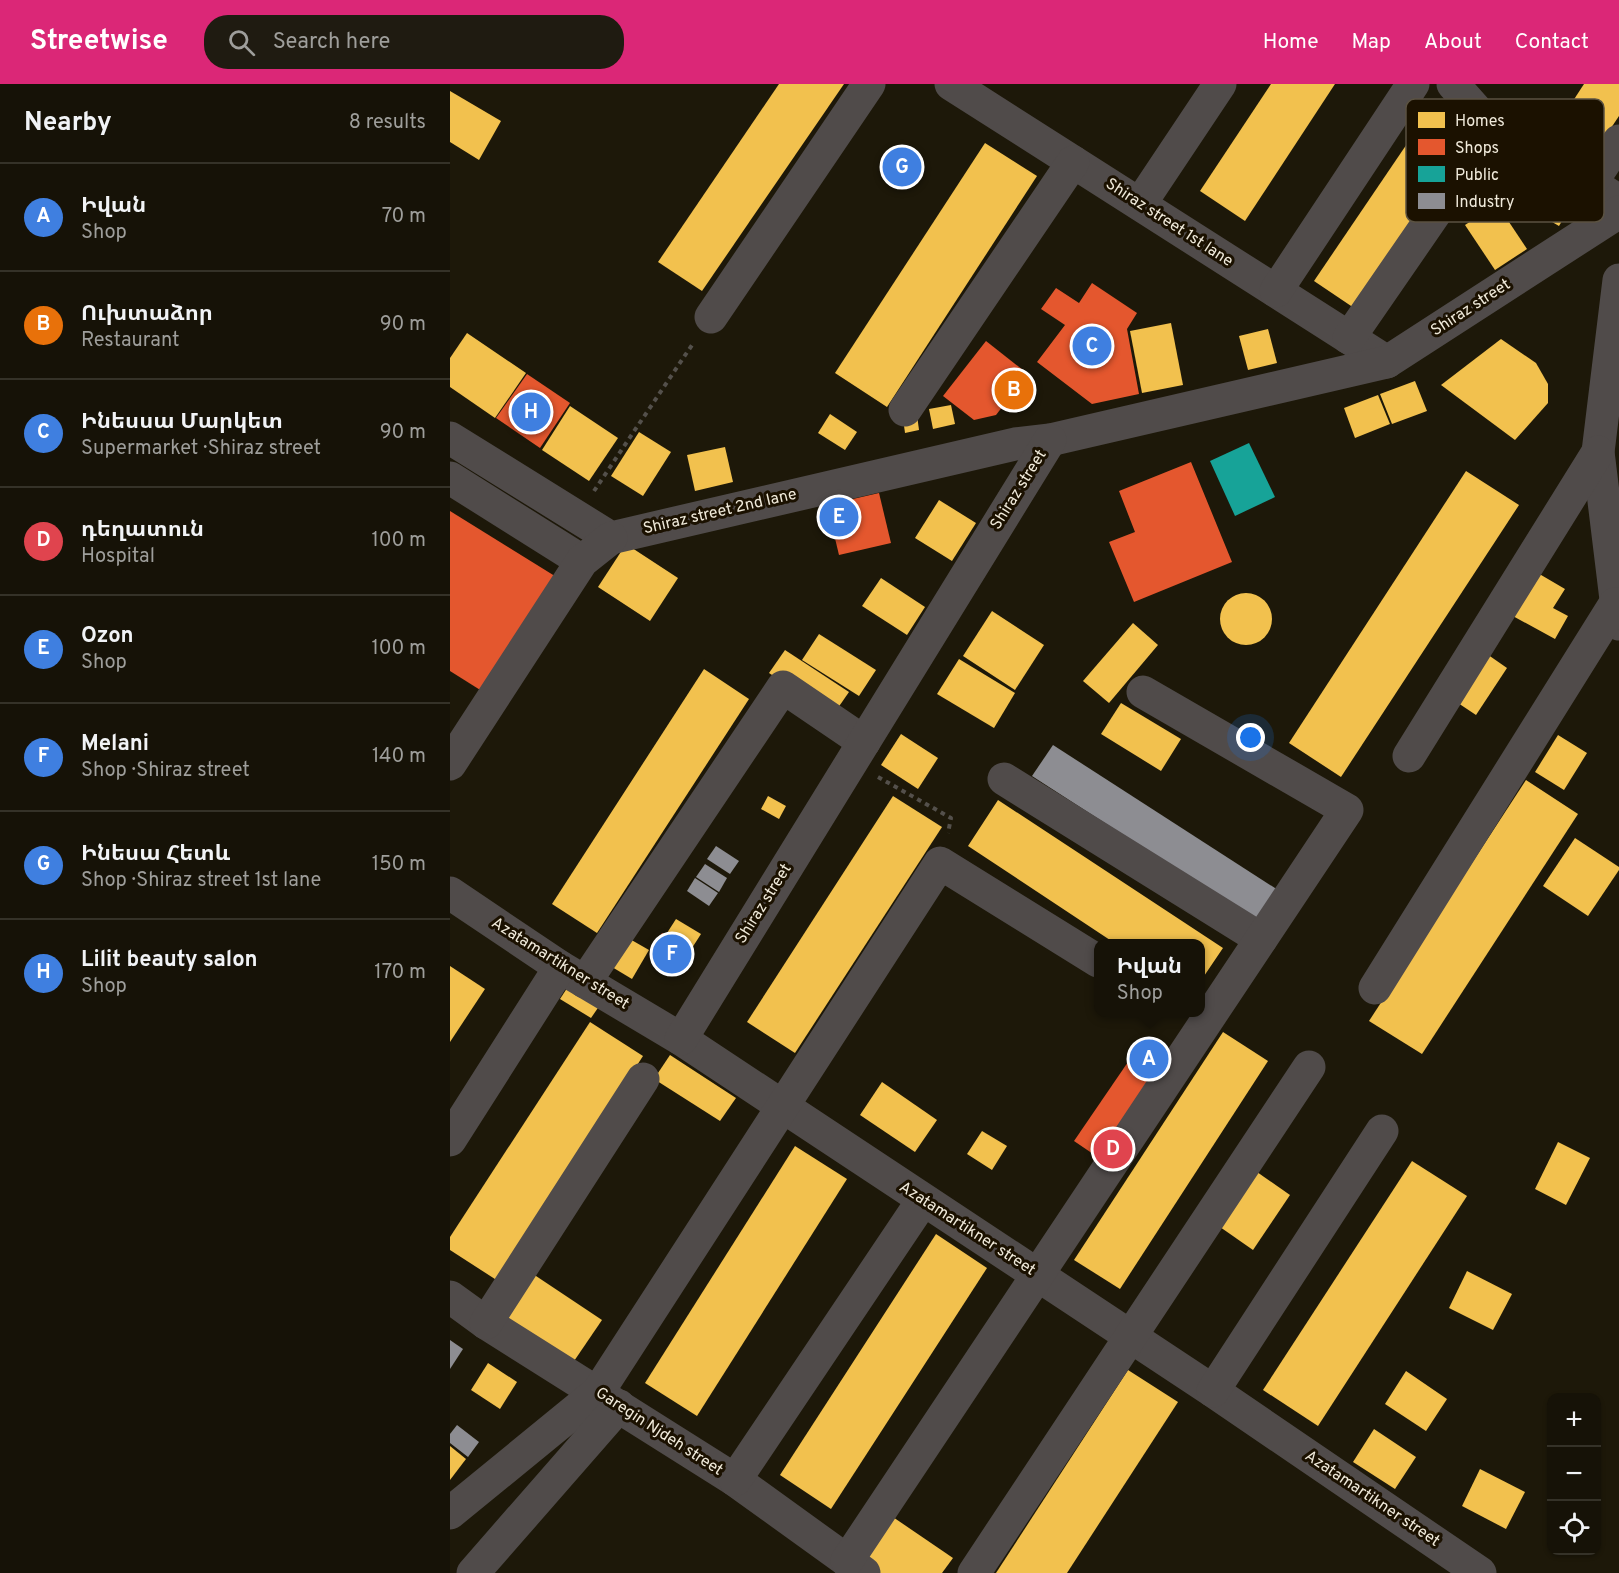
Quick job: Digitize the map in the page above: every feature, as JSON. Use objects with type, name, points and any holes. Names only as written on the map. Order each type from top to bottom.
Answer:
[{"type":"street","points":[[711,317],[869,84]]},
{"type":"street","name":"Shiraz street 1st lane","points":[[951,84],[985,93],[1073,162],[1387,362]]},
{"type":"street","points":[[1140,204],[1220,84]]},
{"type":"street","points":[[1276,291],[1413,84]]},
{"type":"street","points":[[1453,84],[1466,99]]},
{"type":"street","points":[[1604,164],[1619,141]]},
{"type":"street","points":[[905,410],[1073,162]]},
{"type":"street","points":[[1604,191],[1619,201]]},
{"type":"street","name":"Shiraz street","points":[[1604,222],[1619,212]]},
{"type":"street","points":[[1349,338],[1429,222]]},
{"type":"street","name":"Shiraz street","points":[[681,1039],[1050,440],[1387,362],[1604,222]]},
{"type":"street","points":[[1375,988],[1617,615],[1598,452],[1619,280]]},
{"type":"street","points":[[450,438],[611,538],[582,561],[450,764]]},
{"type":"street","name":"Shiraz street 2nd lane","points":[[611,538],[1015,444],[1050,440]]},
{"type":"street","points":[[1409,756],[1598,452]]},
{"type":"street","points":[[450,478],[582,561]]},
{"type":"street","points":[[450,1140],[783,687],[864,742]]},
{"type":"street","points":[[856,1567],[1038,1276],[1347,810],[1143,693]]},
{"type":"street","points":[[1004,779],[1261,939]]},
{"type":"street","points":[[472,1573],[608,1399],[782,1107],[940,863],[1094,959]]},
{"type":"street","name":"Azatamartikner street","points":[[450,893],[573,975],[681,1039],[1213,1390],[1480,1573]]},
{"type":"street","points":[[974,1573],[1309,1067]]},
{"type":"street","points":[[486,1323],[643,1079]]},
{"type":"street","points":[[1213,1390],[1382,1131]]},
{"type":"street","points":[[735,1480],[922,1200]]},
{"type":"street","name":"Garegin Njdeh street","points":[[450,1297],[486,1323],[735,1480],[856,1567]]},
{"type":"street","points":[[450,1513],[608,1399]]},
{"type":"path","points":[[577,517],[711,317]]},
{"type":"path","points":[[872,773],[951,818],[940,863]]},
{"type":"building: Homes","points":[[779,84],[844,84],[702,291],[658,262]]},
{"type":"building: Homes","points":[[1271,84],[1335,84],[1245,221],[1200,191]]},
{"type":"building: Homes","points":[[1584,84],[1619,84],[1619,116],[1604,138],[1604,99],[1574,99]]},
{"type":"building: Homes","points":[[450,91],[501,121],[479,160],[450,142]]},
{"type":"building: Homes","points":[[985,143],[1037,176],[887,407],[835,373]]},
{"type":"building: Homes","points":[[1406,145],[1406,222],[1421,222],[1360,312],[1314,281]]},
{"type":"building: Homes","points":[[1470,222],[1509,222],[1527,249],[1495,270],[1465,225]]},
{"type":"building: Homes","points":[[1171,323],[1183,385],[1142,393],[1130,331]]},
{"type":"building: Homes","points":[[1268,329],[1277,363],[1248,370],[1239,336]]},
{"type":"building: Homes","points":[[467,333],[526,373],[495,418],[450,387],[450,358]]},
{"type":"building: Homes","points":[[1501,339],[1536,363],[1548,384],[1548,403],[1515,440],[1441,385]]},
{"type":"building: Homes","points":[[1415,381],[1427,411],[1392,424],[1380,394]]},
{"type":"building: Homes","points":[[1378,395],[1390,424],[1355,438],[1344,408]]},
{"type":"building: Homes","points":[[951,405],[955,424],[933,429],[929,409]]},
{"type":"building: Homes","points":[[570,406],[618,438],[589,481],[542,450]]},
{"type":"building: Homes","points":[[830,414],[857,432],[845,450],[818,433]]},
{"type":"building: Homes","points":[[917,415],[919,430],[905,433],[903,418]]},
{"type":"building: Homes","points":[[639,432],[671,452],[643,496],[611,476]]},
{"type":"building: Homes","points":[[725,447],[733,482],[695,491],[687,455]]},
{"type":"building: Homes","points":[[1466,471],[1519,505],[1341,777],[1289,743]]},
{"type":"building: Homes","points":[[939,500],[976,523],[952,561],[915,538]]},
{"type":"building: Homes","points":[[626,544],[678,578],[650,621],[598,587]]},
{"type":"building: Homes","points":[[1536,572],[1565,589],[1553,608],[1568,616],[1555,639],[1511,615]]},
{"type":"building: Homes","points":[[881,578],[925,607],[907,635],[862,606]]},
{"type":"building: Homes","points":[[1241,593],[1251,593],[1261,597],[1268,604],[1272,619],[1268,634],[1261,641],[1251,645],[1241,645],[1231,641],[1224,634],[1220,624],[1220,614],[1224,604],[1231,597]]},
{"type":"building: Homes","points":[[992,611],[1044,645],[1015,690],[963,656]]},
{"type":"building: Homes","points":[[1133,623],[1158,645],[1109,703],[1083,681]]},
{"type":"building: Homes","points":[[819,634],[876,670],[859,696],[802,660]]},
{"type":"building: Homes","points":[[785,650],[849,692],[833,715],[769,673]]},
{"type":"building: Homes","points":[[1484,652],[1507,668],[1476,715],[1452,699]]},
{"type":"building: Homes","points":[[959,659],[1015,693],[994,728],[937,694]]},
{"type":"building: Homes","points":[[704,669],[749,699],[597,933],[552,904]]},
{"type":"building: Homes","points":[[1121,703],[1181,739],[1161,771],[1101,734]]},
{"type":"building: Homes","points":[[901,734],[938,758],[918,789],[881,765]]},
{"type":"building: Homes","points":[[1558,735],[1587,753],[1564,790],[1535,772]]},
{"type":"building: Homes","points":[[1526,780],[1578,814],[1422,1054],[1369,1021]]},
{"type":"building: Homes","points":[[768,796],[786,806],[779,819],[761,809]]},
{"type":"building: Homes","points":[[893,796],[942,827],[795,1053],[747,1022]]},
{"type":"building: Homes","points":[[998,800],[1223,948],[1205,975],[1205,939],[1108,939],[968,846]]},
{"type":"building: Homes","points":[[1575,838],[1619,867],[1588,916],[1543,886]]},
{"type":"building: Homes","points":[[676,919],[701,934],[692,948],[667,933]]},
{"type":"building: Homes","points":[[628,938],[649,950],[632,979],[612,967]]},
{"type":"building: Homes","points":[[450,966],[485,989],[450,1042]]},
{"type":"building: Homes","points":[[573,979],[604,999],[591,1018],[560,999]]},
{"type":"building: Homes","points":[[590,1022],[643,1056],[498,1281],[450,1250],[450,1237]]},
{"type":"building: Homes","points":[[1223,1032],[1268,1061],[1120,1289],[1074,1260]]},
{"type":"building: Homes","points":[[670,1055],[736,1098],[720,1121],[654,1079]]},
{"type":"building: Homes","points":[[882,1082],[937,1120],[915,1152],[860,1115]]},
{"type":"building: Homes","points":[[982,1131],[1007,1146],[992,1170],[967,1154]]},
{"type":"building: Homes","points":[[1558,1142],[1590,1158],[1566,1205],[1535,1189]]},
{"type":"building: Homes","points":[[795,1146],[847,1179],[697,1416],[645,1383]]},
{"type":"building: Homes","points":[[1412,1161],[1467,1196],[1318,1426],[1263,1390]]},
{"type":"building: Homes","points":[[1257,1172],[1290,1195],[1253,1250],[1220,1227]]},
{"type":"building: Homes","points":[[936,1234],[987,1268],[831,1509],[780,1475]]},
{"type":"building: Homes","points":[[1467,1271],[1512,1294],[1493,1330],[1449,1308]]},
{"type":"building: Homes","points":[[533,1274],[602,1320],[570,1367],[501,1322]]},
{"type":"building: Homes","points":[[488,1363],[517,1382],[500,1409],[471,1390]]},
{"type":"building: Homes","points":[[1128,1370],[1178,1402],[1067,1573],[996,1573]]},
{"type":"building: Homes","points":[[1406,1371],[1447,1399],[1426,1431],[1385,1404]]},
{"type":"building: Homes","points":[[1374,1429],[1416,1457],[1395,1489],[1353,1462]]},
{"type":"building: Homes","points":[[450,1446],[466,1459],[450,1480]]},
{"type":"building: Homes","points":[[1480,1469],[1525,1492],[1506,1529],[1462,1506]]},
{"type":"building: Homes","points":[[887,1513],[953,1558],[942,1573],[873,1573],[855,1561]]},
{"type":"building: Shops","points":[[1092,283],[1137,313],[1127,329],[1139,394],[1092,404],[1037,362],[1065,325],[1041,309],[1056,288],[1079,303]]},
{"type":"building: Shops","points":[[986,341],[1028,374],[996,415],[974,420],[943,396]]},
{"type":"building: Shops","points":[[527,374],[570,403],[540,448],[496,418]]},
{"type":"building: Shops","points":[[1191,462],[1232,562],[1134,602],[1109,542],[1135,532],[1119,491]]},
{"type":"building: Shops","points":[[879,493],[891,543],[839,555],[827,505]]},
{"type":"building: Shops","points":[[450,511],[558,578],[485,693],[450,671]]},
{"type":"building: Shops","points":[[662,933],[690,950],[681,966],[653,949]]},
{"type":"building: Shops","points":[[1142,1045],[1164,1060],[1155,1072],[1134,1060]]},
{"type":"building: Shops","points":[[1128,1062],[1156,1081],[1102,1160],[1074,1141]]},
{"type":"building: Public","points":[[1249,443],[1275,497],[1235,516],[1210,461]]},
{"type":"building: Industry","points":[[1053,745],[1278,890],[1258,922],[1032,776]]},
{"type":"building: Industry","points":[[716,846],[739,861],[730,874],[707,859]]},
{"type":"building: Industry","points":[[705,864],[727,878],[719,892],[696,877]]},
{"type":"building: Industry","points":[[695,878],[718,893],[709,906],[687,891]]},
{"type":"building: Industry","points":[[450,1340],[463,1349],[450,1369]]},
{"type":"building: Industry","points":[[457,1425],[479,1442],[468,1457],[450,1443],[450,1434]]},
{"type":"place","name":"Ինեսա Հետև","points":[[902,167]]},
{"type":"place","name":"Ինեսսա Մարկետ","points":[[1092,346]]},
{"type":"place","name":"Ուխտաձոր","points":[[1014,390]]},
{"type":"place","name":"Lilit beauty salon","points":[[531,412]]},
{"type":"place","name":"Ozon","points":[[839,517]]},
{"type":"place","name":"Melani","points":[[672,954]]},
{"type":"place","name":"Իվան","points":[[1149,1059]]},
{"type":"place","name":"դեղատուն","points":[[1113,1149]]}]
